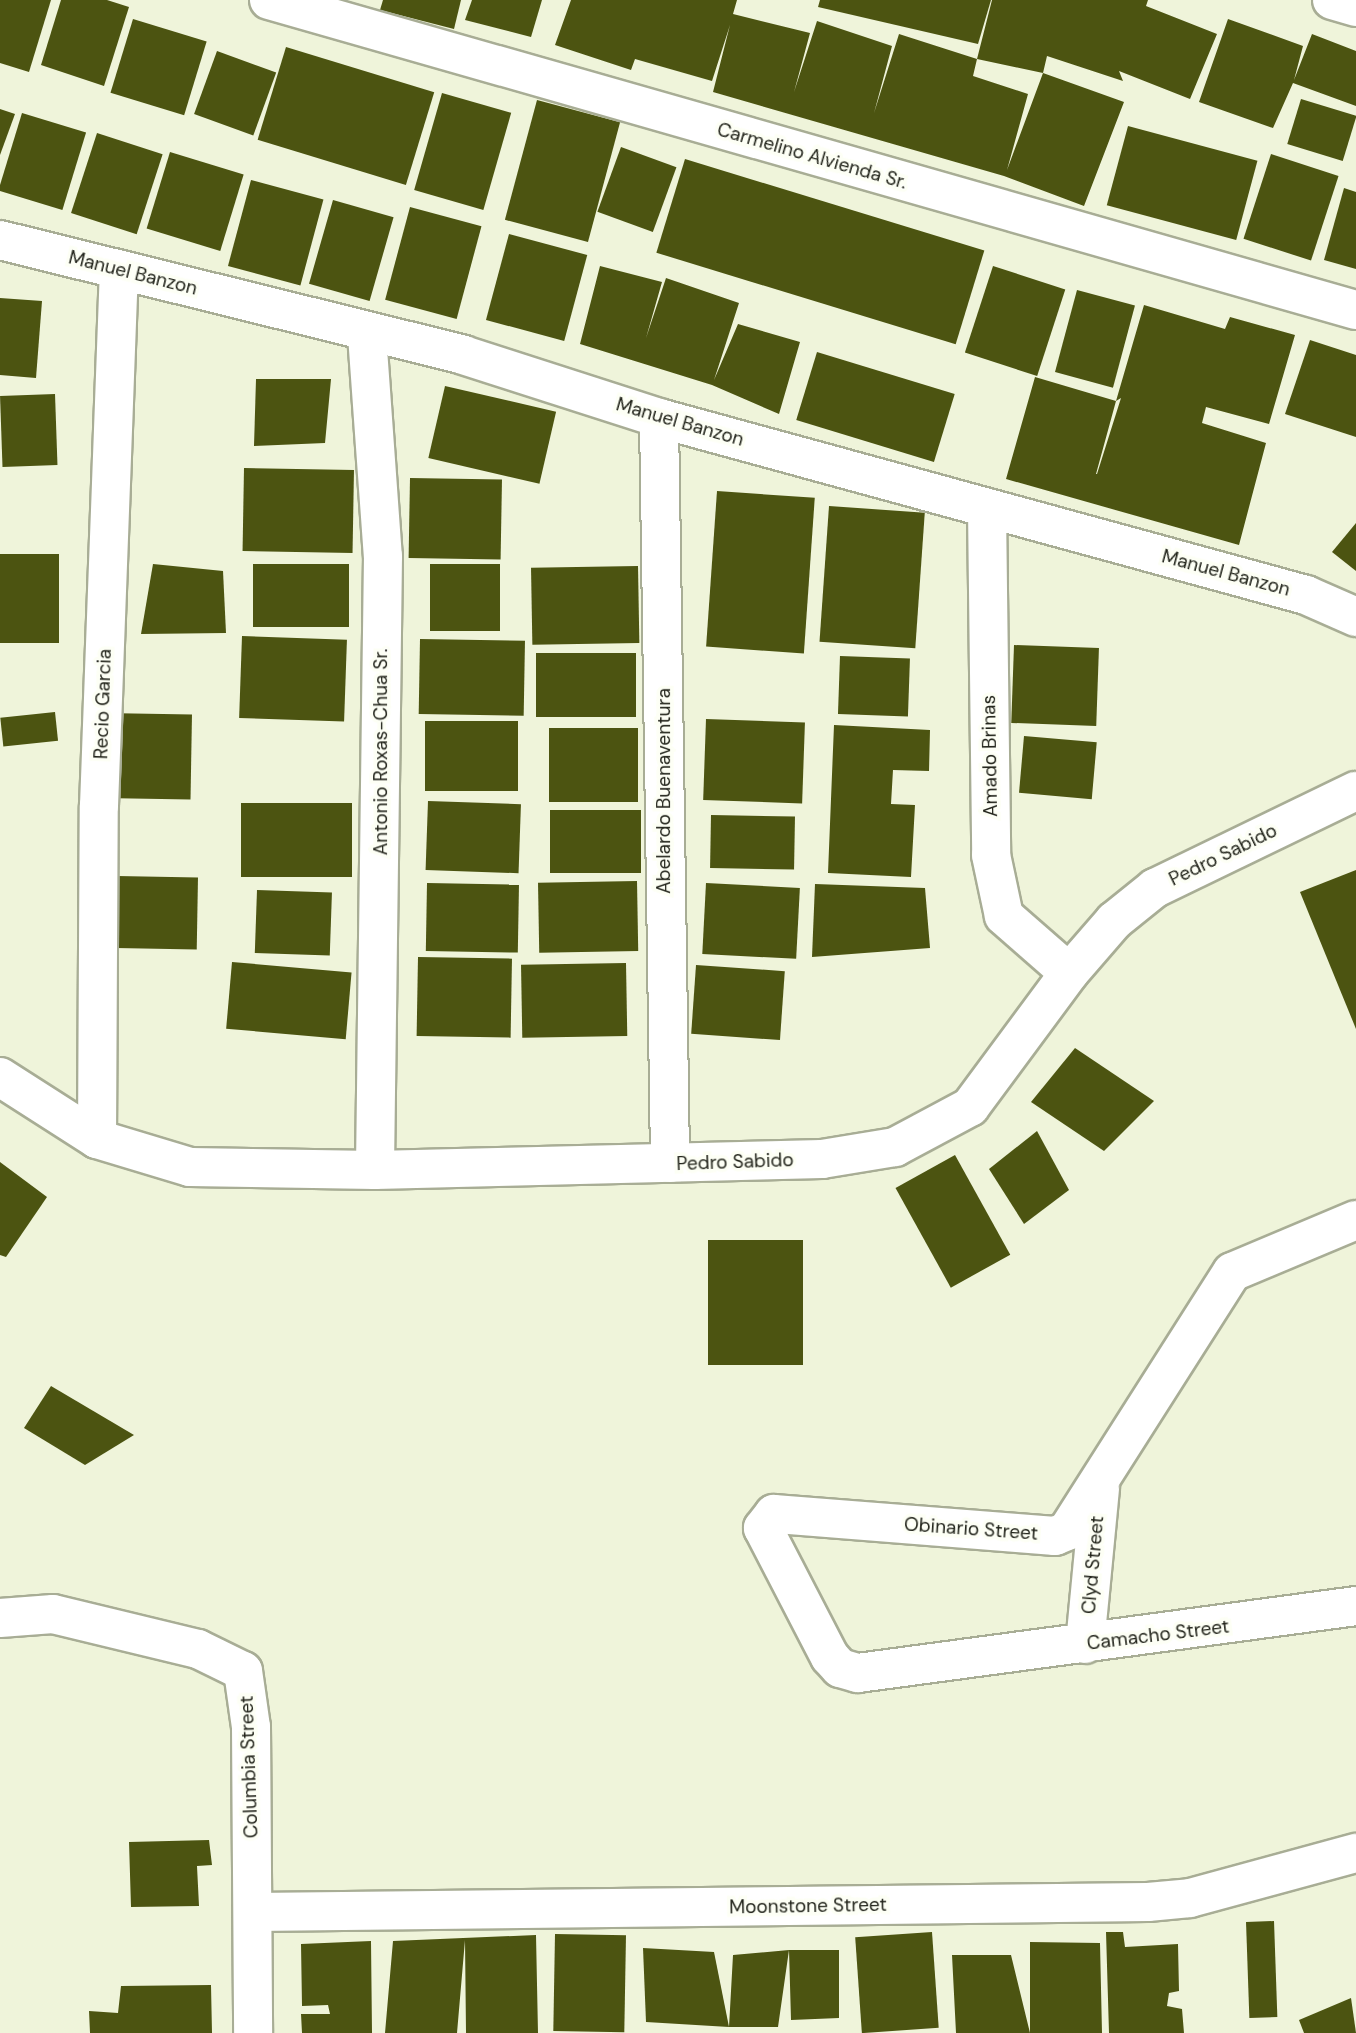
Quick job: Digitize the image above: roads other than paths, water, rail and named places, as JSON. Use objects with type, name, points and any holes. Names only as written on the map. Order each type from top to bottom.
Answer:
[{"type":"street","name":"Carmelino Alvienda Sr.","points":[[269,0],[1356,310]]},
{"type":"street","points":[[1332,0],[1356,7]]},
{"type":"street","name":"Manuel Banzon","points":[[0,240],[367,335],[463,355],[659,418],[1306,595],[1356,617]]},
{"type":"street","name":"Recio Garcia","points":[[97,1139],[99,806],[119,269]]},
{"type":"street","name":"Antonio Roxas-Chua Sr.","points":[[367,335],[383,556],[375,1170]]},
{"type":"street","name":"Abelardo Buenaventura","points":[[659,418],[670,1163]]},
{"type":"street","name":"Amado Brinas","points":[[987,508],[991,855],[1003,916],[1069,973]]},
{"type":"street","name":"Pedro Sabido","points":[[0,1077],[97,1139],[190,1167],[375,1170],[822,1159],[895,1147],[970,1107],[1069,973],[1114,921],[1155,888],[1356,791]]},
{"type":"street","name":"Obinario Street","points":[[960,1662],[858,1673],[840,1668],[764,1528],[766,1518],[774,1514],[1055,1536],[1067,1531],[1100,1486],[1232,1272],[1356,1220]]},
{"type":"street","name":"Clyd Street","points":[[1085,1644],[1100,1486]]},
{"type":"street","name":"Camacho Street","points":[[960,1662],[1356,1606]]},
{"type":"street","name":"Columbia Street","points":[[0,1618],[53,1614],[198,1649],[243,1671],[251,1727],[253,2033]]},
{"type":"street","name":"Moonstone Street","points":[[254,1912],[1148,1902],[1190,1898],[1356,1853]]}]
